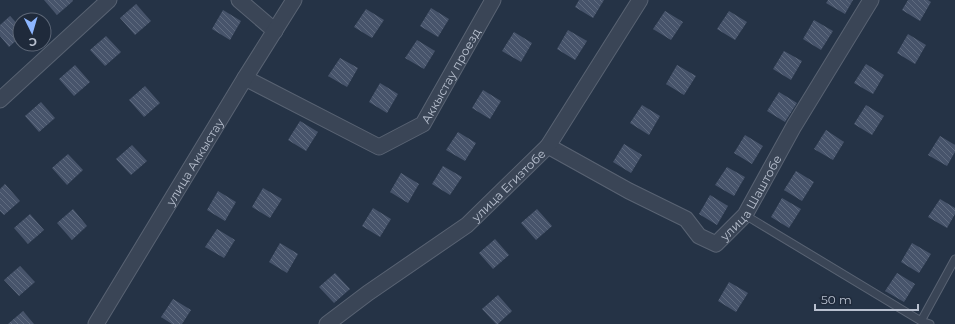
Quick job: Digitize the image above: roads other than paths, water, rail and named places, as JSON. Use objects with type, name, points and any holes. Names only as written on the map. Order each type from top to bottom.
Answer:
[{"type":"street","points":[[0,100],[109,0]]},
{"type":"street","points":[[239,0],[275,31]]},
{"type":"street","name":"улица Аккыстау","points":[[96,324],[294,0]]},
{"type":"street","name":"Аккыстау проезд","points":[[245,78],[379,147],[423,124],[493,0]]},
{"type":"street","name":"улица Егизтобе","points":[[327,324],[368,293],[467,225],[548,146],[640,0]]},
{"type":"street","name":"улица Шаштобе","points":[[548,146],[628,191],[686,219],[699,236],[716,244],[745,215],[794,126],[871,0]]},
{"type":"lane","points":[[745,215],[921,321],[930,324]]},
{"type":"lane","points":[[921,321],[955,259]]}]
